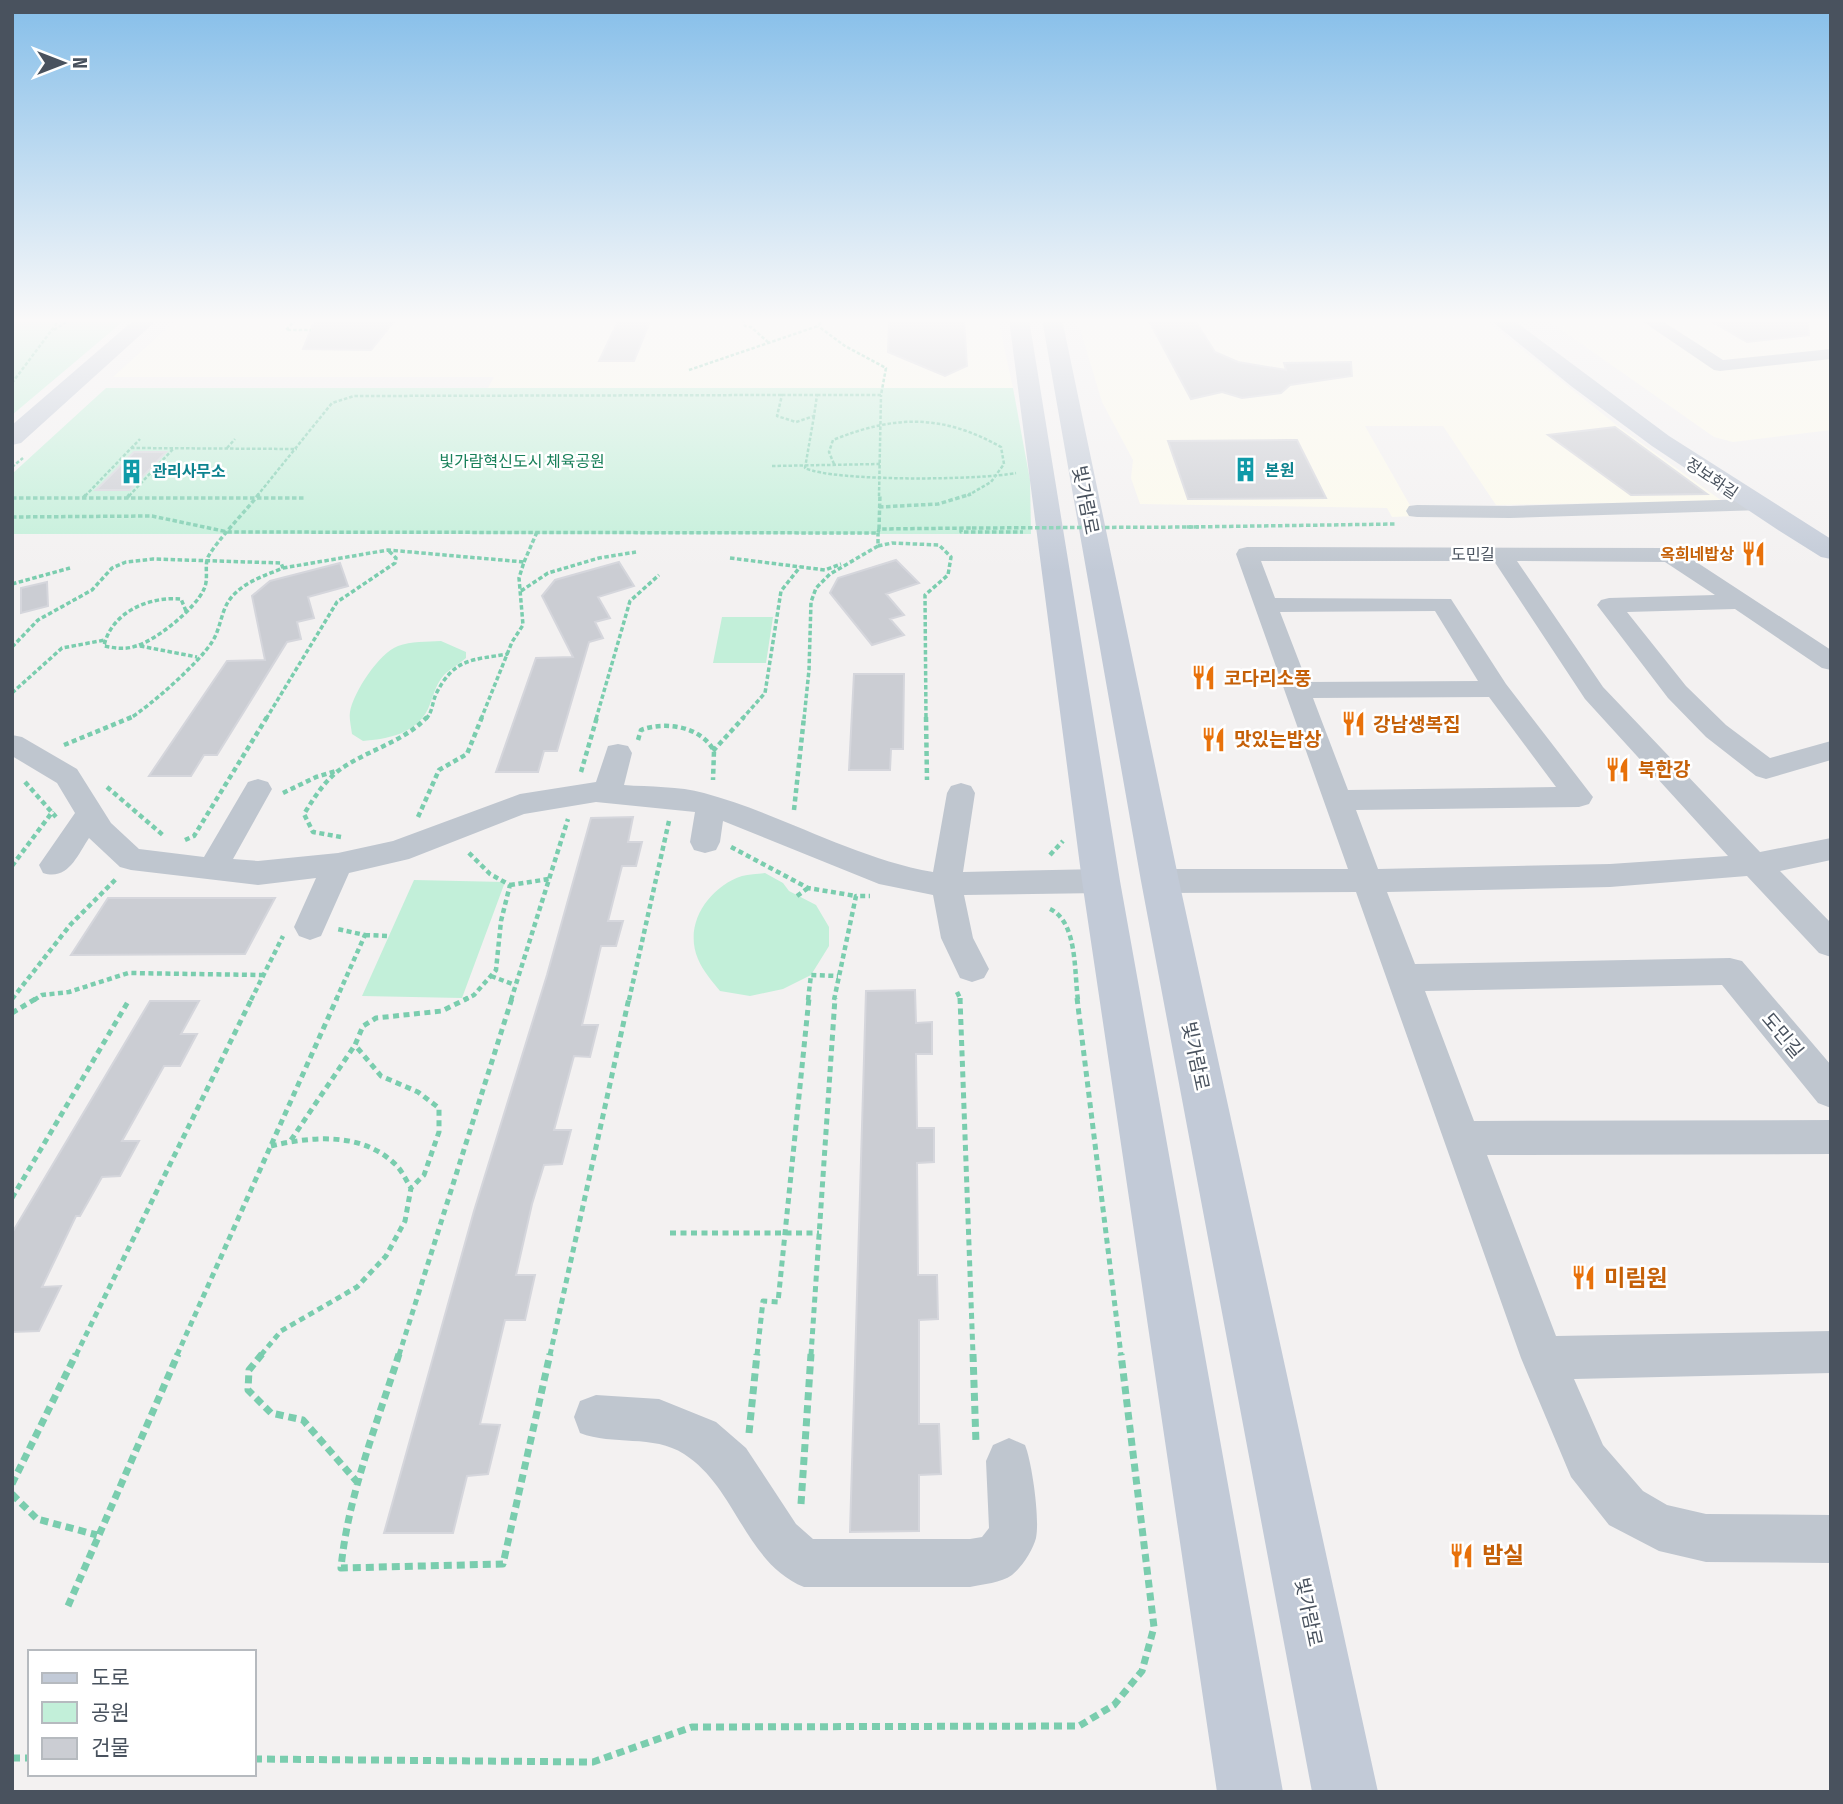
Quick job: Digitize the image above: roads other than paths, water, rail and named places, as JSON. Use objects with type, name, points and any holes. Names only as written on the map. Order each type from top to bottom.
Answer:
[{"type":"main road","points":[[12,438],[52,403]]},
{"type":"main road","name":"빛가람로","points":[[1030,403],[1101,881],[1251,1792]]},
{"type":"main road","name":"빛가람로","points":[[1068,403],[1160,881],[1345,1792]]},
{"type":"main road","name":"정보화길","points":[[1605,403],[1702,472],[1831,551]]},
{"type":"street","points":[[1417,511],[1510,512],[1754,505]]},
{"type":"street","name":"도민길","points":[[1831,662],[1670,555],[1247,554],[1543,1357],[1587,1461],[1626,1508],[1659,1527],[1706,1538],[1831,1539]]},
{"type":"street","points":[[1500,554],[1594,693],[1831,944]]},
{"type":"street","points":[[1740,602],[1609,605],[1677,692],[1716,731],[1766,769],[1831,750]]},
{"type":"street","points":[[1266,605],[1443,604],[1496,689],[1579,797],[1338,800]]},
{"type":"street","points":[[1298,690],[1496,689]]},
{"type":"street","points":[[12,744],[67,776],[100,831],[131,859],[212,870],[258,873],[346,852],[398,851],[520,804],[596,792],[656,796],[890,876],[946,884],[1101,881]]},
{"type":"street","points":[[607,793],[627,750]]},
{"type":"street","points":[[212,870],[268,793]]},
{"type":"street","points":[[961,793],[946,884],[964,979]]},
{"type":"street","points":[[62,854],[90,814]]},
{"type":"street","points":[[1160,881],[1367,881],[1614,876],[1753,863],[1831,849]]},
{"type":"street","points":[[308,927],[346,852]]},
{"type":"street","name":"도민길","points":[[1404,978],[1730,971],[1831,1092]]},
{"type":"street","points":[[1461,1138],[1831,1137]]},
{"type":"street","points":[[1543,1357],[1831,1352]]},
{"type":"street","points":[[596,1417],[659,1421],[700,1438],[730,1464],[779,1541],[804,1563],[970,1563],[995,1558],[1013,1536],[993,1456]]},
{"type":"place","name":"본원","points":[[1245,470]]},
{"type":"place","name":"관리사무소","points":[[132,471]]},
{"type":"place","name":"옥희네밥상","points":[[1754,554]]},
{"type":"place","name":"코다리소풍","points":[[1204,678]]},
{"type":"place","name":"강남생복집","points":[[1353,724]]},
{"type":"place","name":"맛있는밥상","points":[[1214,739]]},
{"type":"place","name":"북한강","points":[[1618,769]]},
{"type":"place","name":"미림원","points":[[1584,1278]]},
{"type":"place","name":"밤실","points":[[1462,1555]]},
{"type":"park label","name":"빛가람혁신도시 체육공원","points":[[522,461]]}]
